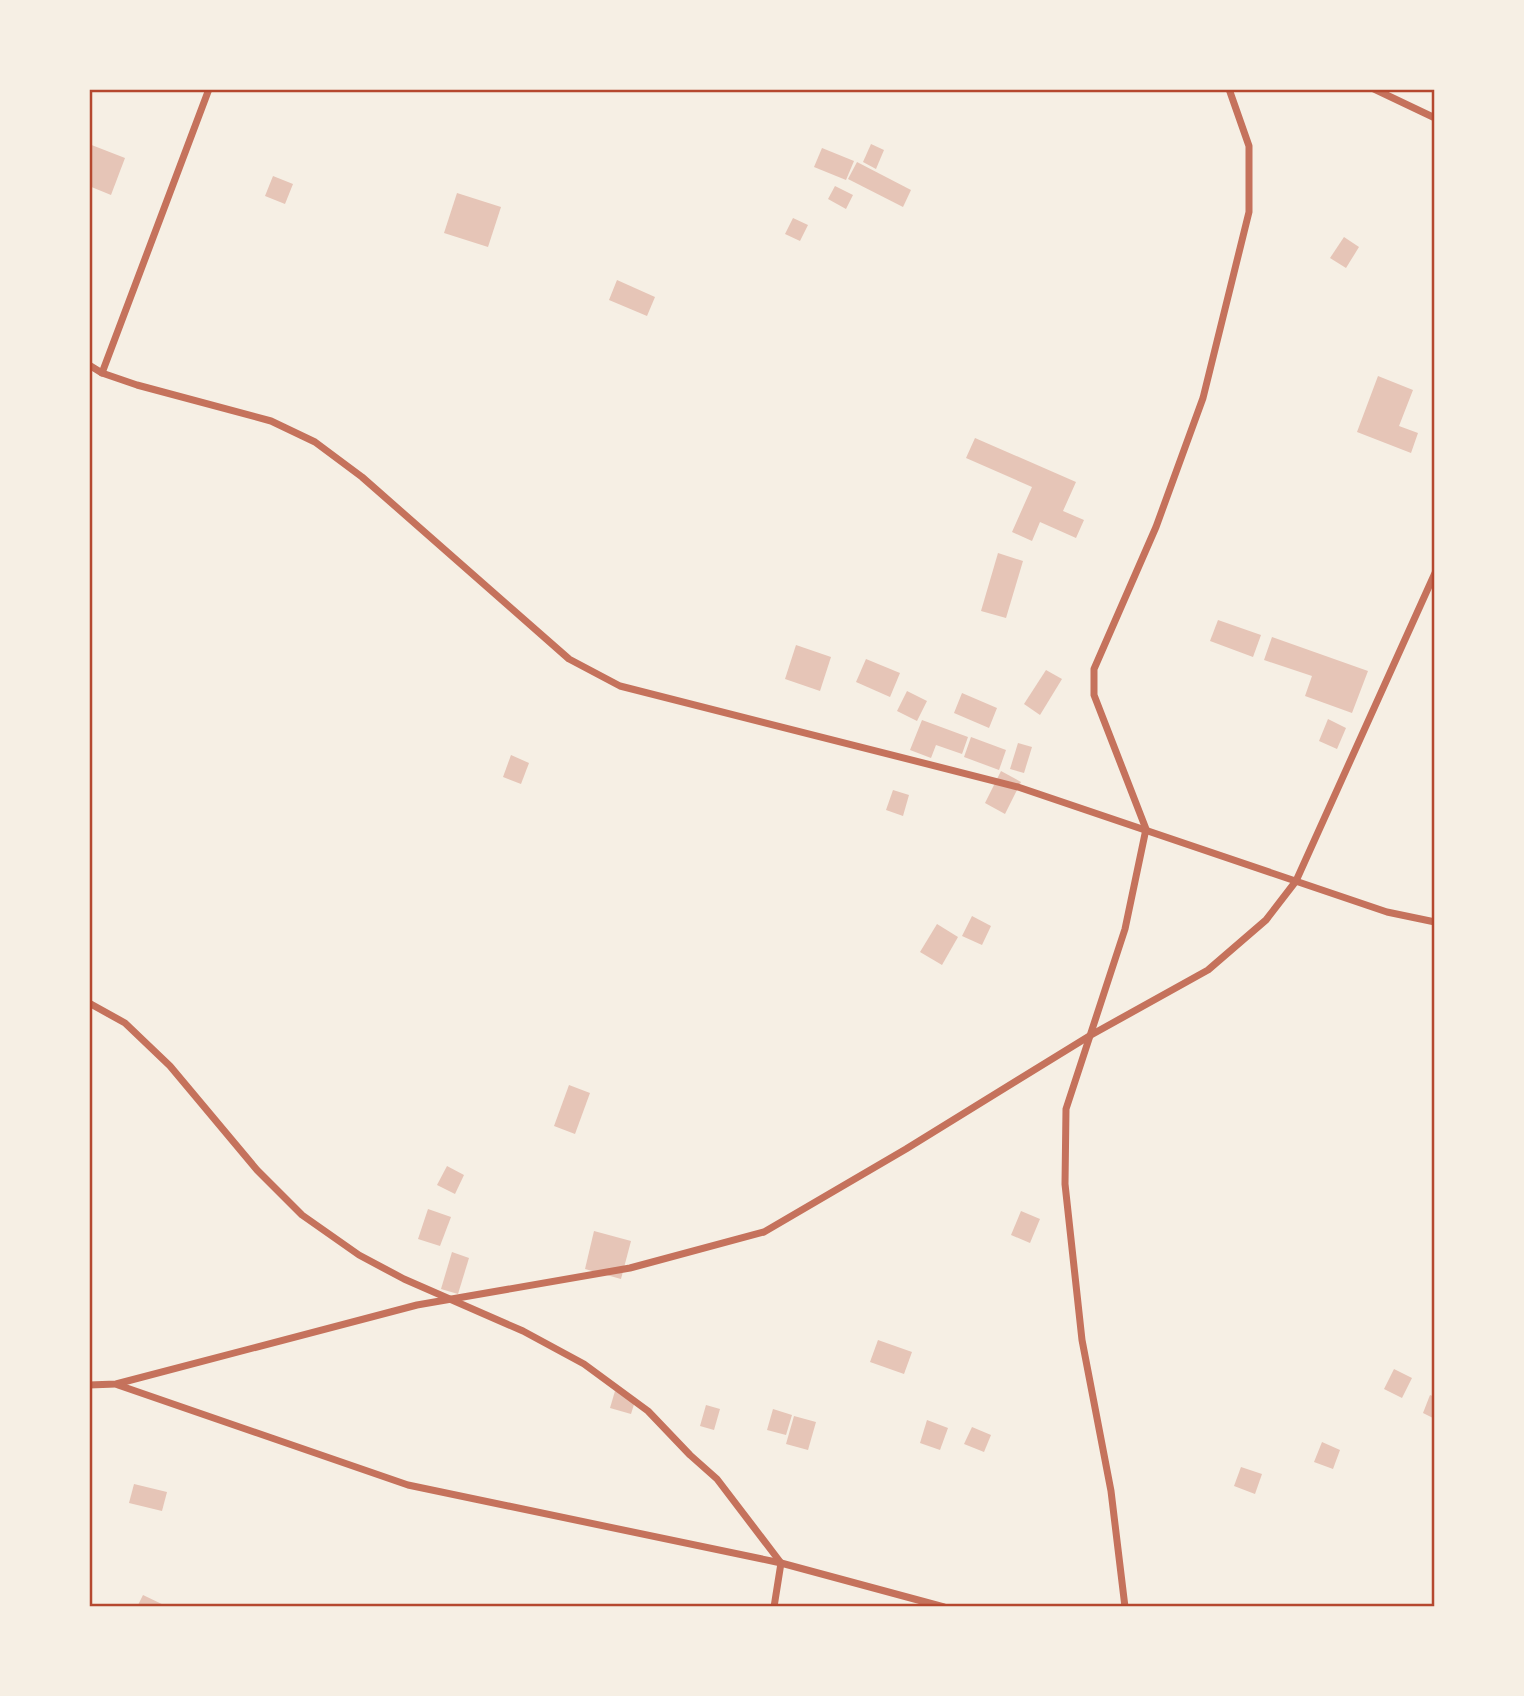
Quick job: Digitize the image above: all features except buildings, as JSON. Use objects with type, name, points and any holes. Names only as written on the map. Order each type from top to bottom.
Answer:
[{"type":"street","points":[[102,373],[209,89]]},
{"type":"street","points":[[1125,1607],[1111,1491],[1082,1340],[1065,1184],[1066,1109],[1125,929],[1146,829],[1094,695],[1094,669],[1156,527],[1203,398],[1249,212],[1249,146],[1228,89]]},
{"type":"street","points":[[1374,89],[1435,118]]},
{"type":"street","points":[[89,365],[102,373],[150,389],[271,421],[315,442],[362,477],[569,659],[620,686],[1018,787],[1387,912],[1435,922]]},
{"type":"street","points":[[89,1385],[116,1384],[417,1306],[630,1268],[764,1231],[917,1142],[1091,1035],[1208,970],[1266,920],[1296,881],[1435,573]]},
{"type":"street","points":[[89,1003],[125,1023],[170,1066],[257,1170],[302,1215],[359,1255],[404,1279],[523,1331],[584,1364],[649,1411],[690,1455],[717,1479],[781,1563],[774,1607]]},
{"type":"street","points":[[116,1384],[408,1485],[781,1563],[944,1607]]}]
